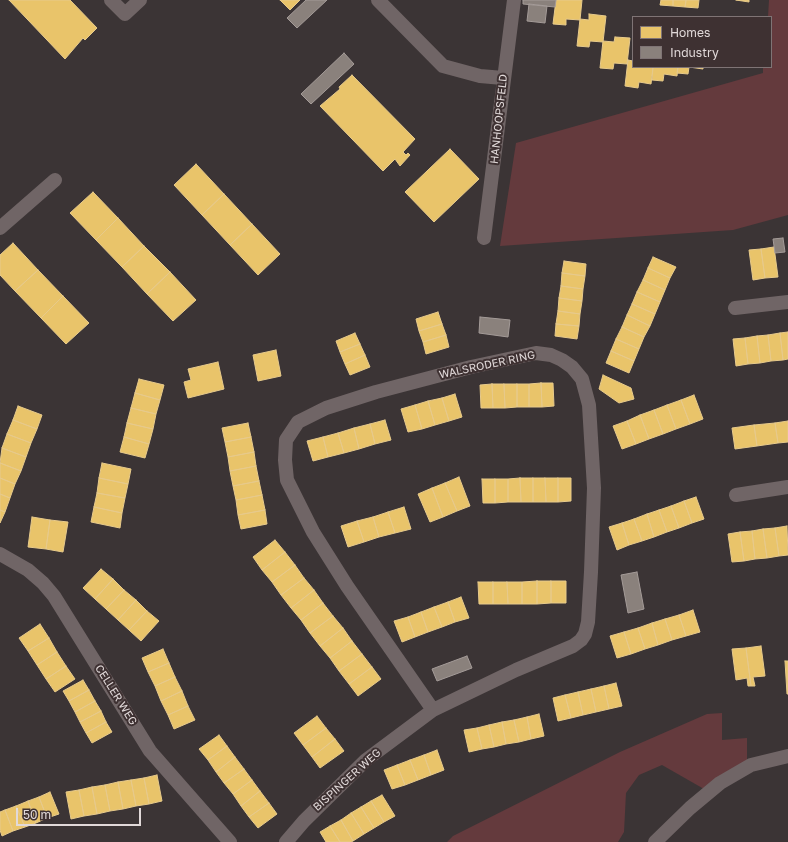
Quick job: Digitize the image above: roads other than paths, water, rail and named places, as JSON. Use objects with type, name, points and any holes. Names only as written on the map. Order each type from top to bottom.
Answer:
[{"type":"street","points":[[111,0],[125,14],[140,0]]},
{"type":"street","points":[[378,0],[443,66],[480,76],[503,78]]},
{"type":"street","name":"HANHOOPSFELD","points":[[484,238],[514,0]]},
{"type":"street","points":[[0,228],[55,180]]},
{"type":"street","points":[[734,308],[788,302]]},
{"type":"street","name":"WALSRODER RING","points":[[536,353],[551,355],[572,367],[582,379],[589,406],[594,488],[588,622],[584,634],[573,646],[516,670],[433,710],[346,586],[313,532],[287,480],[284,460],[286,440],[298,422],[326,408],[376,392],[472,367],[536,353]]},
{"type":"street","points":[[736,494],[788,487]]},
{"type":"street","name":"CELLER WEG","points":[[0,554],[28,570],[43,583],[54,596],[150,751],[230,842]]},
{"type":"street","name":"BISPINGER WEG","points":[[286,842],[304,821],[366,760],[433,710]]},
{"type":"street","points":[[656,842],[690,808],[720,783],[751,765],[788,756]]}]
